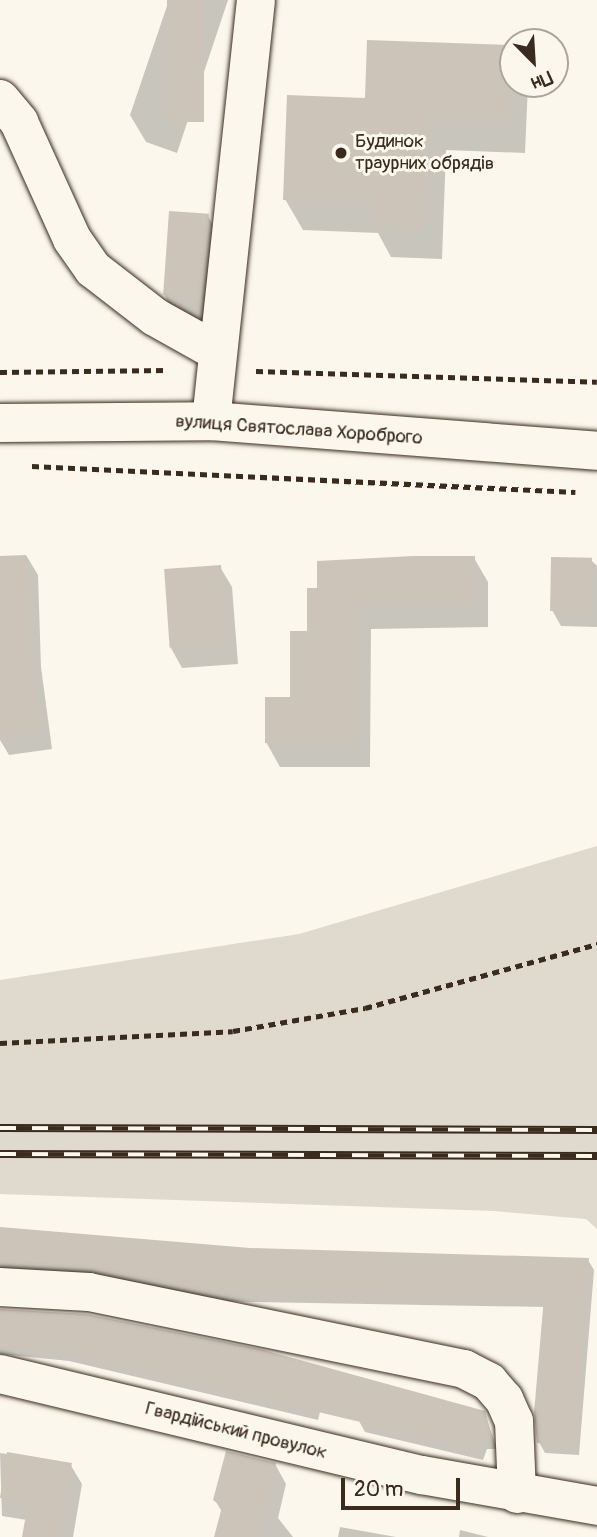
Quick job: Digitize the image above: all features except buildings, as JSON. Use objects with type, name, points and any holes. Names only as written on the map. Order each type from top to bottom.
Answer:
[{"type":"street","points":[[211,421],[256,0]]},
{"type":"street","points":[[0,99],[19,122],[72,240],[93,269],[216,360]]},
{"type":"street","name":"вулиця Святослава Хороброго","points":[[0,423],[211,421],[597,451]]},
{"type":"street","points":[[0,1287],[89,1292],[464,1369],[489,1382],[504,1399],[514,1421],[517,1494]]},
{"type":"street","name":"Гвардійський провулок","points":[[0,1374],[517,1494],[597,1506]]},
{"type":"path","points":[[0,372],[216,360],[597,382]]},
{"type":"path","points":[[25,466],[87,465],[583,493]]},
{"type":"path","points":[[0,1043],[233,1031],[365,1007],[597,944]]},
{"type":"shaded area","points":[[597,846],[597,1229],[586,1219],[494,1211],[0,1194],[0,980],[299,934]]},
{"type":"railway","points":[[0,1128],[597,1130]]},
{"type":"railway","points":[[0,1154],[597,1156]]},
{"type":"place","name":"Будинок траурних обрядів","points":[[341,153]]}]
